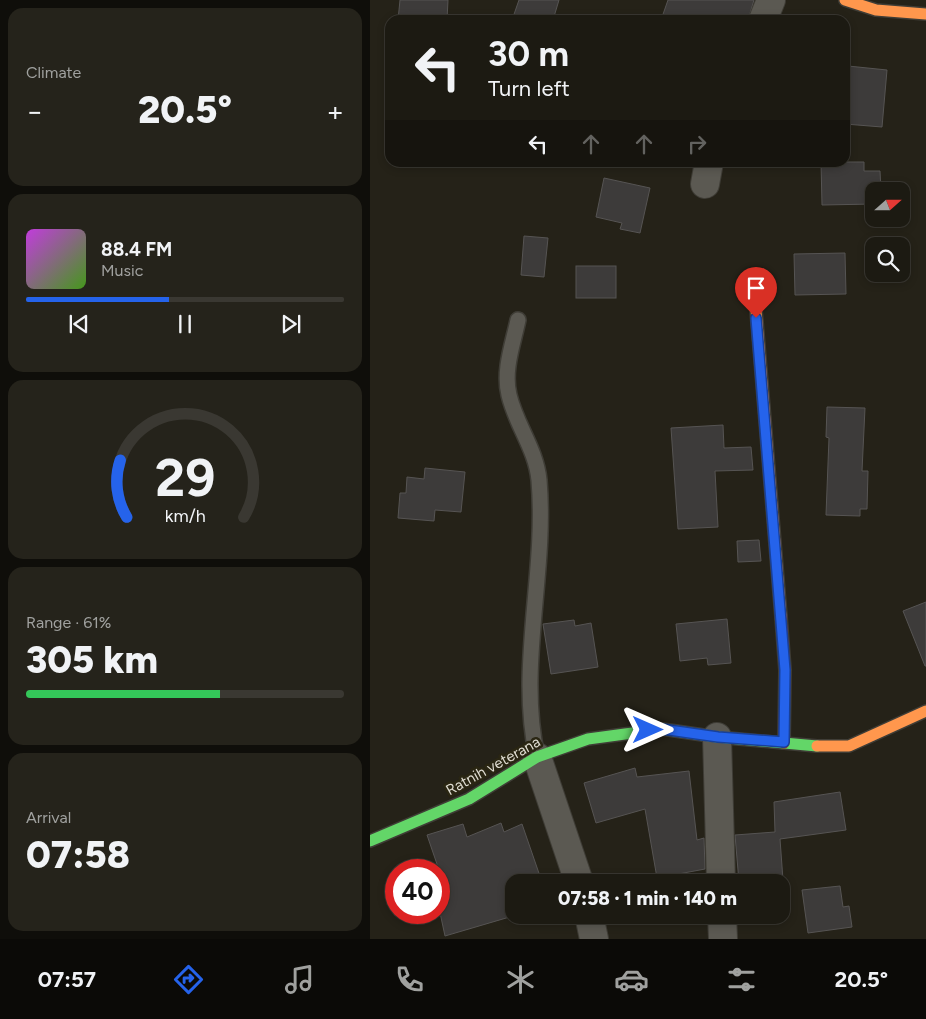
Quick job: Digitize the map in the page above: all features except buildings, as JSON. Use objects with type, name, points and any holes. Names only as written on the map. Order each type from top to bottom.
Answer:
[{"type":"street","points":[[765,15],[771,0]]},
{"type":"street","points":[[845,0],[876,10],[926,14]]},
{"type":"street","points":[[755,298],[785,670],[784,742]]},
{"type":"street","name":"Ratnih veterana","points":[[370,841],[469,799],[537,757],[588,739],[662,729],[718,737],[827,747],[849,746],[864,741],[926,711]]},
{"type":"street","points":[[718,737],[721,874]]},
{"type":"street","points":[[537,757],[576,874]]},
{"type":"street","points":[[590,924],[594,939]]},
{"type":"street","points":[[723,924],[724,939]]},
{"type":"lane","points":[[518,320],[507,368],[508,394],[534,456],[539,480],[540,537],[529,693],[532,734],[537,757]]},
{"type":"traffic: fast","points":[[370,841],[469,799],[537,757],[588,739],[662,729],[717,737],[817,746]]},
{"type":"traffic: slow","points":[[845,0],[876,10],[926,14]]},
{"type":"traffic: slow","points":[[755,298],[781,617]]},
{"type":"traffic: slow","points":[[817,746],[849,746],[926,711]]},
{"type":"traffic: jam","points":[[781,617],[785,670],[784,743]]},
{"type":"route","points":[[648,730],[662,729],[718,737],[784,742],[785,670],[756,318]]}]
